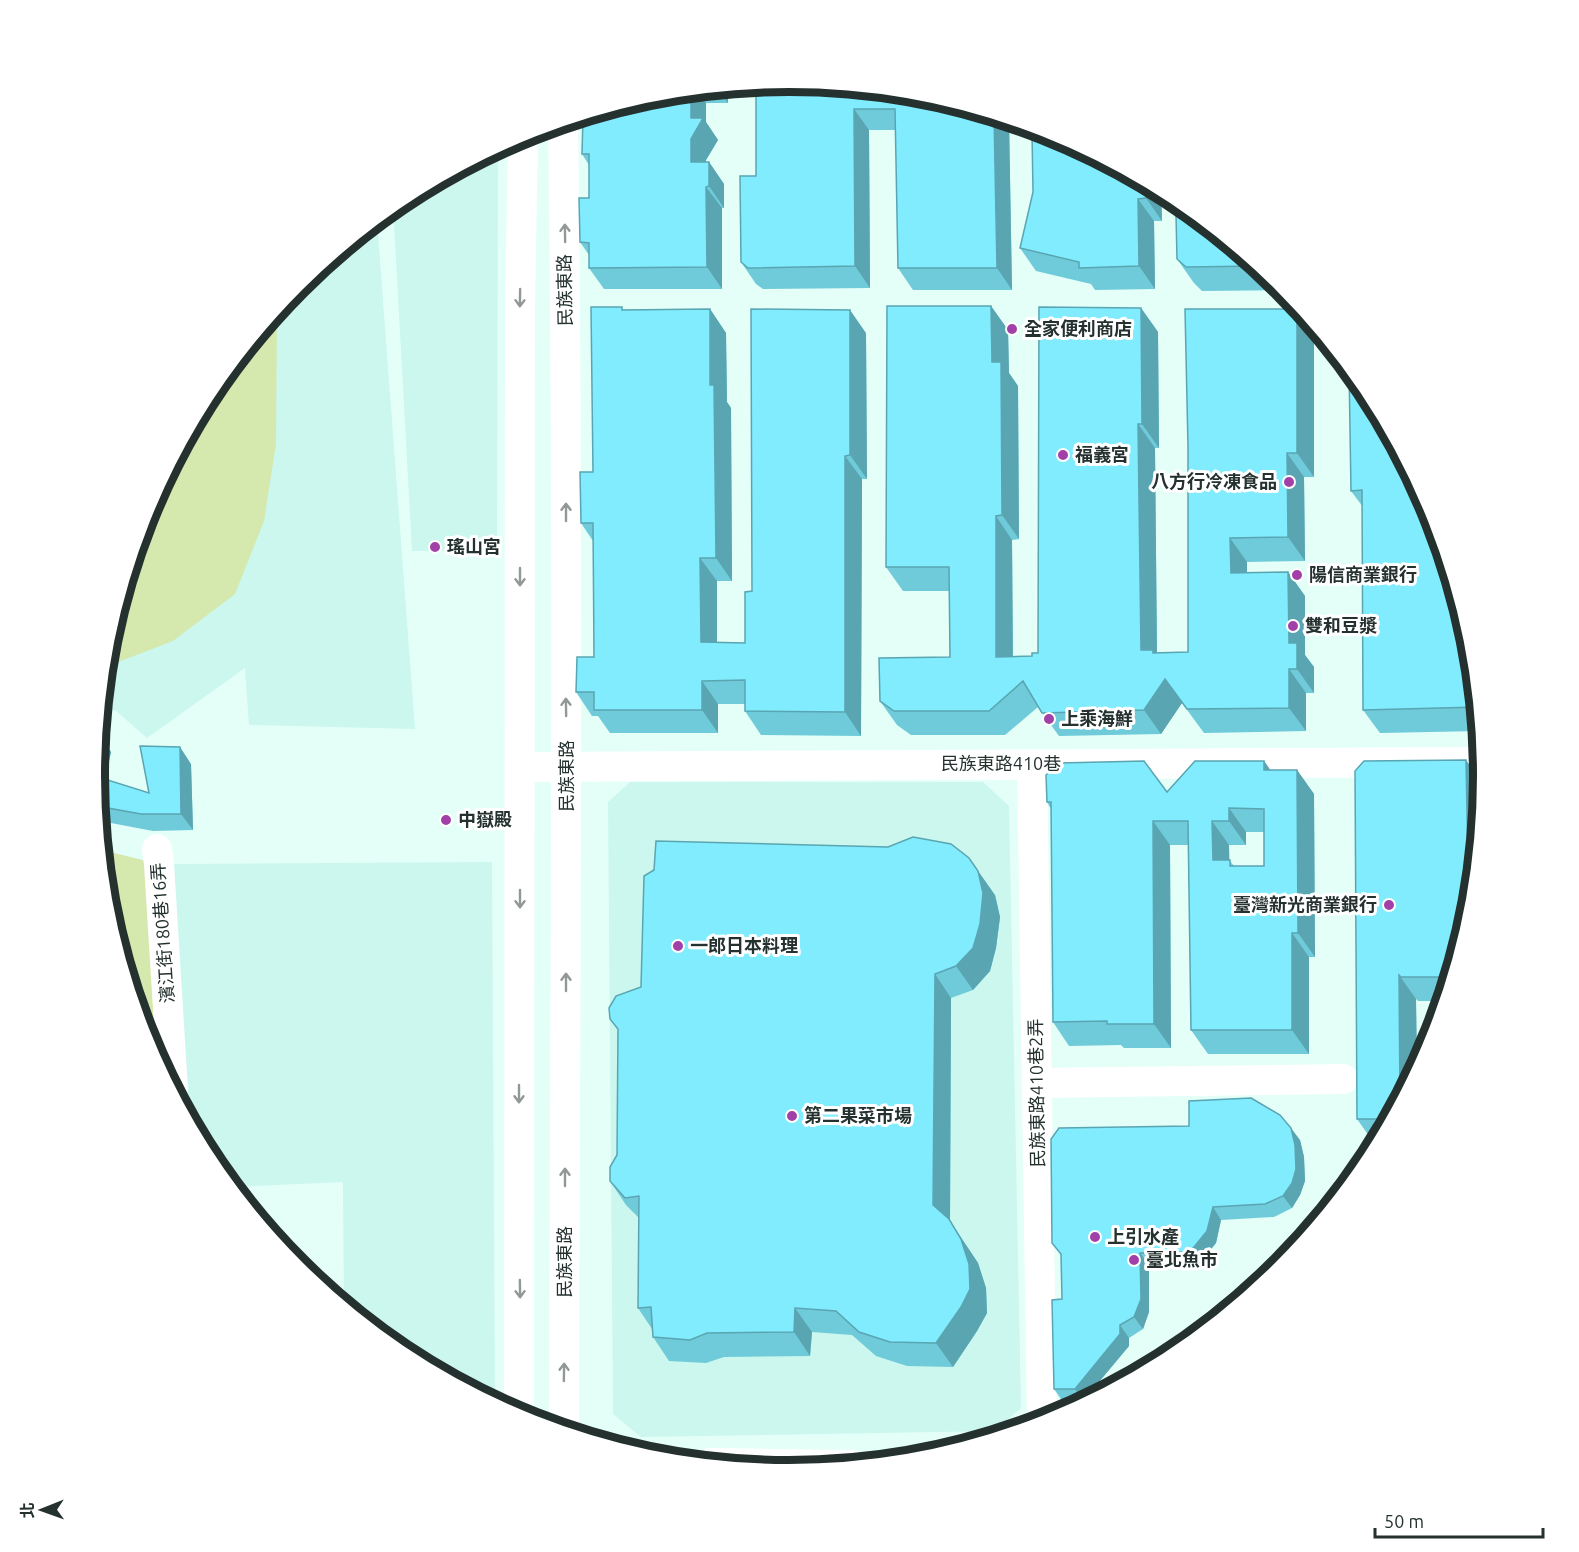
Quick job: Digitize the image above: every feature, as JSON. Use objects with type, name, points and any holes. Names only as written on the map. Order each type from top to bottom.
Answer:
[{"type":"street","name":"民族東路","points":[[563,130],[567,766],[564,1422]]},
{"type":"street","points":[[519,1404],[523,146]]},
{"type":"street","name":"民族東路410巷","points":[[520,767],[1474,762]]},
{"type":"street","name":"民族東路410巷2弄","points":[[1032,764],[1042,1412]]},
{"type":"street","name":"濱江街180巷16弄","points":[[157,849],[172,1070]]},
{"type":"street","points":[[1037,1083],[1343,1079]]},
{"type":"shaded area","points":[[498,157],[497,550],[412,551],[394,218],[447,183]]},
{"type":"shaded area","points":[[378,230],[415,729],[249,725],[245,668],[147,738],[115,710],[108,711],[118,642],[128,599],[157,514],[197,434],[246,359],[275,325],[338,261]]},
{"type":"shaded area","points":[[630,782],[983,782],[1009,806],[1021,1408],[999,1427],[986,1431],[641,1437],[613,1414],[608,802]]},
{"type":"shaded area","points":[[492,862],[495,1393],[447,1369],[409,1345],[344,1296],[343,1182],[241,1187],[220,1156],[179,1084],[174,864]]},
{"type":"green space","points":[[277,323],[276,444],[264,521],[235,594],[173,641],[115,663],[128,599],[141,556],[176,473],[220,396],[246,359]]},
{"type":"green space","points":[[110,852],[159,864],[169,1064],[141,996],[128,953],[118,910]]},
{"type":"building","points":[[756,93],[834,93],[879,97],[967,115],[994,123],[997,268],[898,268],[895,109],[854,109],[855,266],[748,268],[741,262],[740,176],[756,176]]},
{"type":"building","points":[[691,99],[691,118],[703,118],[691,139],[691,162],[709,162],[709,186],[706,187],[707,267],[589,268],[589,243],[580,242],[579,198],[589,198],[589,154],[582,154],[583,124],[612,115]]},
{"type":"building","points":[[1032,137],[1092,162],[1146,192],[1146,198],[1138,199],[1139,266],[1079,268],[1079,262],[1020,248],[1033,192]]},
{"type":"building","points":[[1180,214],[1206,233],[1246,266],[1186,267],[1177,259],[1176,215]]},
{"type":"building","points":[[887,306],[991,306],[992,362],[1001,362],[1002,515],[996,516],[996,657],[1032,656],[1032,653],[1038,653],[1039,307],[1141,308],[1142,424],[1138,424],[1141,650],[1153,650],[1153,653],[1188,652],[1185,309],[1287,309],[1297,319],[1297,453],[1287,453],[1288,537],[1230,538],[1231,573],[1288,572],[1289,643],[1297,643],[1297,669],[1289,669],[1289,708],[1187,709],[1165,679],[1144,710],[1042,713],[1023,681],[989,711],[894,711],[880,701],[879,658],[950,657],[949,567],[886,567]]},
{"type":"building","points":[[591,307],[622,307],[622,310],[710,309],[710,385],[714,385],[716,558],[700,558],[701,642],[745,643],[745,592],[752,591],[751,309],[850,310],[850,455],[845,456],[845,712],[745,711],[745,680],[702,681],[702,710],[594,710],[594,692],[576,692],[577,657],[594,657],[593,523],[581,523],[580,472],[593,472]]},
{"type":"building","points":[[1349,382],[1403,473],[1438,556],[1461,642],[1470,707],[1363,710],[1362,490],[1351,491]]},
{"type":"building","points":[[140,746],[180,747],[181,814],[141,814],[106,808],[105,779],[149,793]]},
{"type":"building","points":[[1466,760],[1468,865],[1451,953],[1444,977],[1401,977],[1399,975],[1400,1085],[1381,1119],[1357,1119],[1355,771],[1364,761]]},
{"type":"building","points":[[1144,761],[1167,792],[1195,761],[1264,761],[1264,770],[1297,770],[1298,933],[1292,933],[1292,1030],[1191,1030],[1188,821],[1153,821],[1154,1024],[1107,1024],[1107,1021],[1053,1022],[1051,802],[1047,802],[1046,775],[1059,763]],"holes":[[[1229,808],[1264,809],[1264,866],[1230,866],[1230,860],[1213,860],[1212,821],[1229,821]]]},
{"type":"building","name":"第二果菜市場","points":[[913,837],[951,844],[969,858],[978,871],[983,893],[980,924],[973,948],[956,966],[935,974],[933,1205],[949,1219],[961,1239],[969,1264],[970,1289],[961,1307],[936,1343],[890,1342],[859,1332],[836,1311],[795,1308],[794,1332],[707,1333],[690,1340],[653,1337],[651,1307],[638,1308],[639,1196],[625,1198],[610,1181],[610,1167],[617,1155],[618,1029],[610,1019],[609,1008],[616,996],[641,987],[644,876],[654,870],[656,841],[888,847]]},
{"type":"building","name":"臺北魚市","points":[[1251,1098],[1280,1115],[1291,1128],[1295,1145],[1296,1169],[1292,1183],[1283,1196],[1265,1204],[1213,1207],[1207,1231],[1190,1252],[1140,1253],[1141,1299],[1134,1317],[1120,1325],[1120,1334],[1075,1389],[1054,1389],[1052,1300],[1062,1299],[1061,1254],[1052,1243],[1051,1139],[1059,1128],[1189,1126],[1189,1101]]},
{"type":"building","points":[[1292,1240],[1251,1282],[1263,1268]]},
{"type":"place","name":"全家便利商店","points":[[1012,329]]},
{"type":"place","name":"福義宮","points":[[1063,455]]},
{"type":"place","name":"八方行冷凍食品","points":[[1289,482]]},
{"type":"place","name":"瑤山宮","points":[[435,547]]},
{"type":"place","name":"陽信商業銀行","points":[[1297,575]]},
{"type":"place","name":"雙和豆漿","points":[[1293,626]]},
{"type":"place","name":"上乘海鮮","points":[[1049,719]]},
{"type":"place","name":"中嶽殿","points":[[446,820]]},
{"type":"place","name":"臺灣新光商業銀行","points":[[1389,905]]},
{"type":"place","name":"一郎日本料理","points":[[678,946]]},
{"type":"place","name":"第二果菜市場","points":[[792,1116]]},
{"type":"place","name":"上引水產","points":[[1095,1237]]},
{"type":"place","name":"臺北魚市","points":[[1134,1260]]}]
